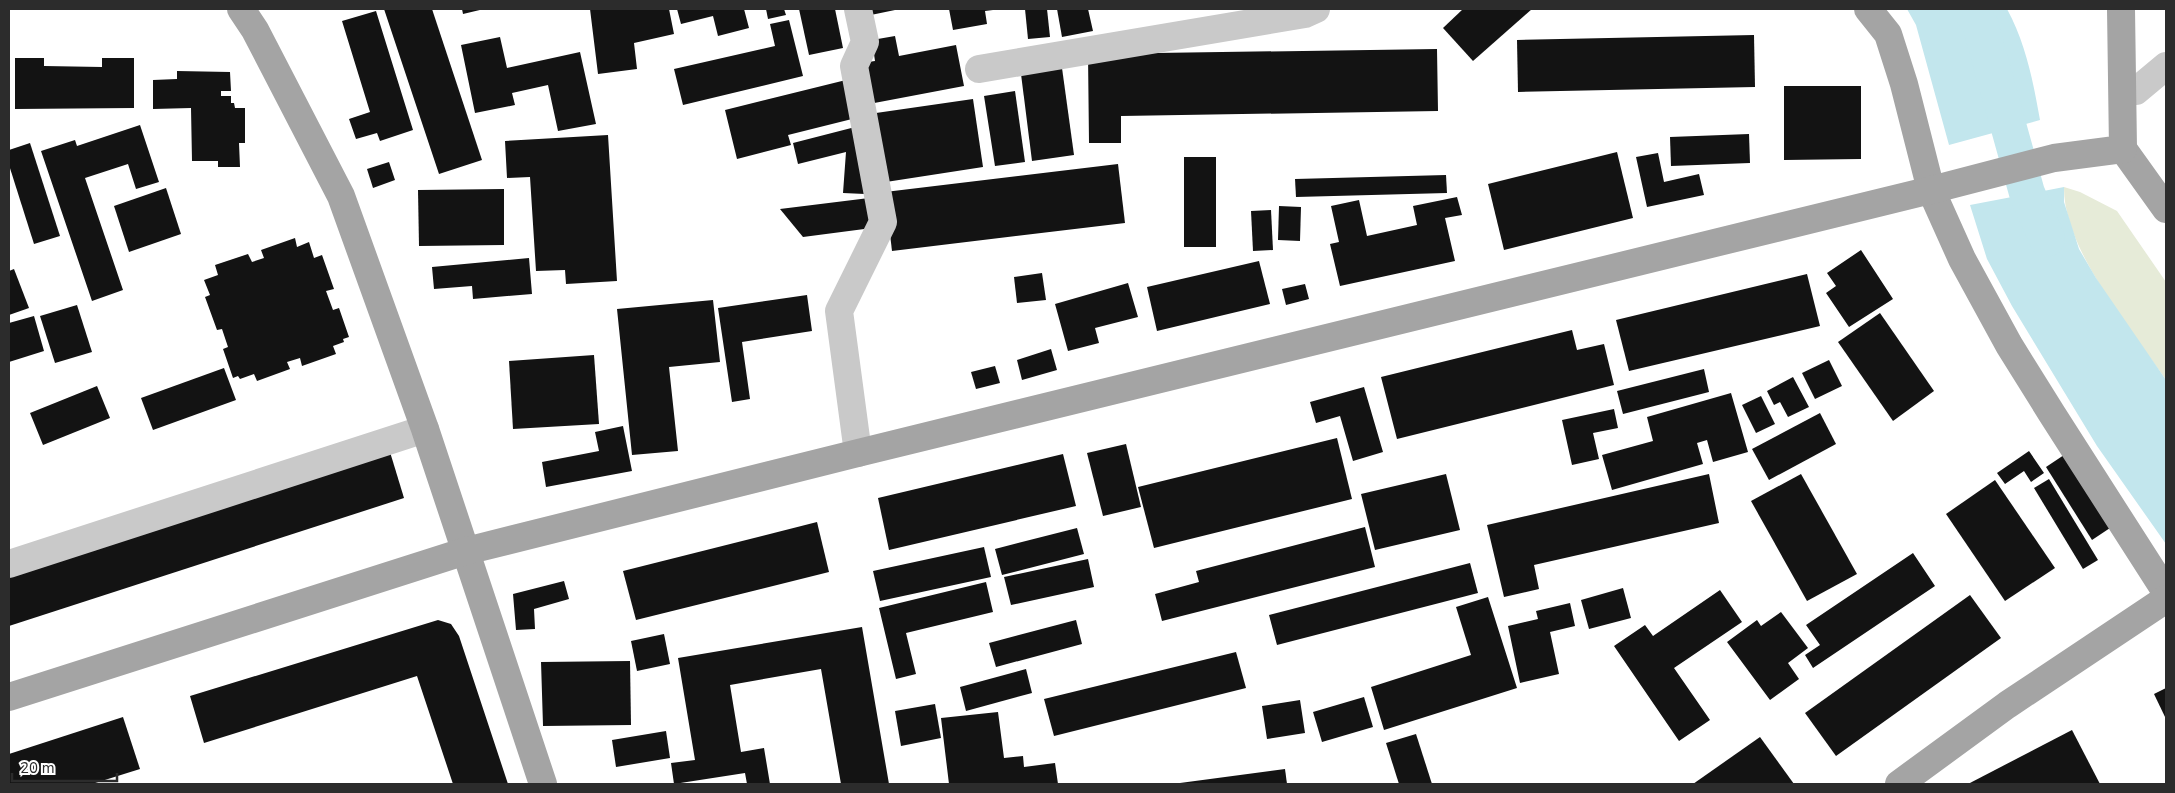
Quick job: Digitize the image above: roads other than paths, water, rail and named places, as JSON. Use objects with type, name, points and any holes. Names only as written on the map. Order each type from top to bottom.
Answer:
[{"type":"main road","points":[[241,9],[255,30],[341,196],[425,429],[543,784]]},
{"type":"main road","points":[[1868,9],[1888,34],[1904,84],[1931,190],[1962,259],[2010,345],[2166,592]]},
{"type":"main road","points":[[2120,9],[2123,149],[2166,209]]},
{"type":"main road","points":[[9,697],[466,551],[1931,190],[2054,158],[2123,149]]},
{"type":"main road","points":[[1899,784],[2007,705],[2166,599]]},
{"type":"street","points":[[858,9],[865,42],[854,66],[883,222],[839,311],[858,453]]},
{"type":"street","points":[[979,69],[1305,14],[1316,9]]},
{"type":"street","points":[[2136,91],[2166,66]]},
{"type":"street","points":[[9,564],[425,429]]},
{"type":"water","points":[[1907,9],[2007,9],[2024,49],[2040,120],[1949,145],[1916,25]]},
{"type":"water","points":[[2064,187],[2064,202],[2079,249],[2096,278],[2166,380],[2166,544],[2097,446],[2012,306],[1987,259],[1970,205]]},
{"type":"waterway","points":[[1970,9],[1980,24],[2027,193],[2047,239]]}]
